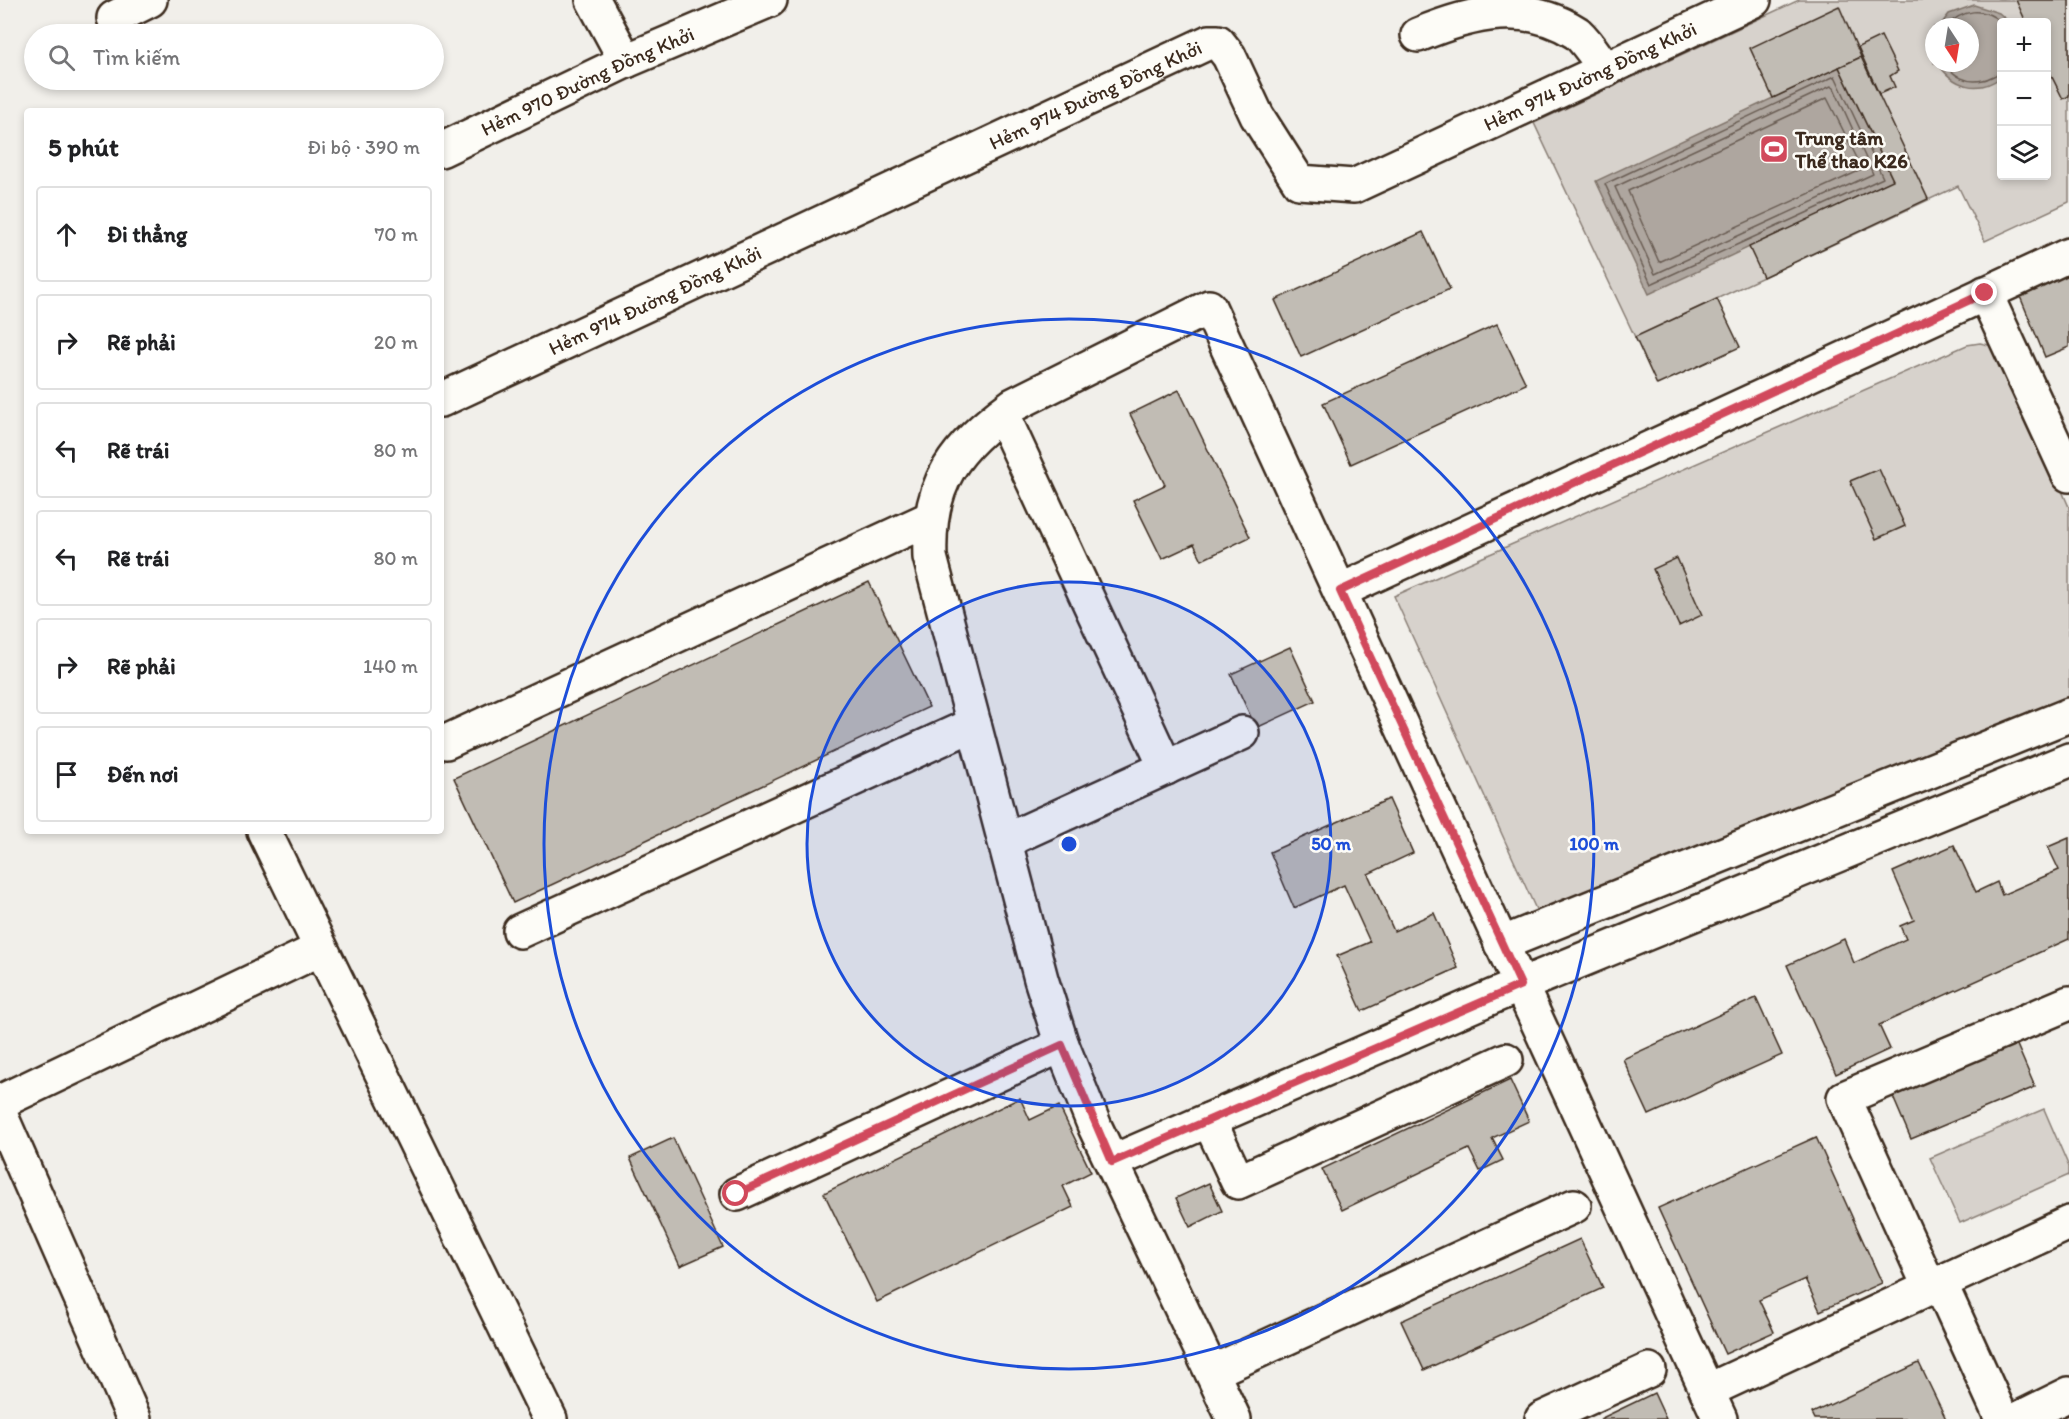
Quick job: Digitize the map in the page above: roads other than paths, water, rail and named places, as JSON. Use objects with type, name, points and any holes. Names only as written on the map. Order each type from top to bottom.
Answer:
[{"type":"street","points":[[114,18],[150,0]]},
{"type":"street","points":[[593,0],[626,61]]},
{"type":"street","name":"Hẻm 970 Đường Đồng Khởi","points":[[444,149],[626,61],[770,0]]},
{"type":"street","name":"Hẻm 974 Đường Đồng Khởi","points":[[444,399],[1209,42],[1218,42],[1229,56],[1257,116],[1299,182],[1354,186],[1754,0]]},
{"type":"street","points":[[1418,35],[1480,9],[1524,3],[1555,16],[1577,33],[1606,70]]},
{"type":"street","points":[[1340,591],[2069,255]]},
{"type":"street","points":[[1985,293],[2069,475]]},
{"type":"street","points":[[1234,1419],[1112,1162],[1062,1045],[930,557],[931,518],[939,487],[951,463],[968,441],[1002,414],[1209,307],[1714,1405],[1935,1285],[2069,1223]]},
{"type":"street","points":[[1002,414],[1166,768]]},
{"type":"street","points":[[446,742],[931,518]]},
{"type":"street","points":[[1501,944],[2069,715]]},
{"type":"street","points":[[520,931],[974,724]]},
{"type":"street","points":[[1005,841],[1242,733]]},
{"type":"street","points":[[1112,1162],[1521,985],[2069,760]]},
{"type":"street","points":[[265,834],[550,1419]]},
{"type":"street","points":[[0,1102],[320,949]]},
{"type":"street","points":[[2002,1419],[1844,1098],[2069,1003]]},
{"type":"street","points":[[736,1194],[1062,1045]]},
{"type":"street","points":[[1209,1120],[1238,1182],[1506,1060]]},
{"type":"street","points":[[0,1114],[134,1419]]},
{"type":"street","points":[[1212,1372],[1574,1206]]},
{"type":"street","points":[[1542,1419],[1649,1370]]},
{"type":"street","points":[[2018,1419],[2069,1394]]},
{"type":"water","points":[[1974,5],[1999,13],[2005,18],[1997,18],[1997,80],[1975,87],[1958,82],[1945,72],[1979,72],[1979,18],[1946,18],[1949,14]]},
{"type":"water","points":[[1839,67],[1893,180],[1649,294],[1596,181]]},
{"type":"place","name":"Trung tâm Thể thao K26","points":[[1774,149]]}]
